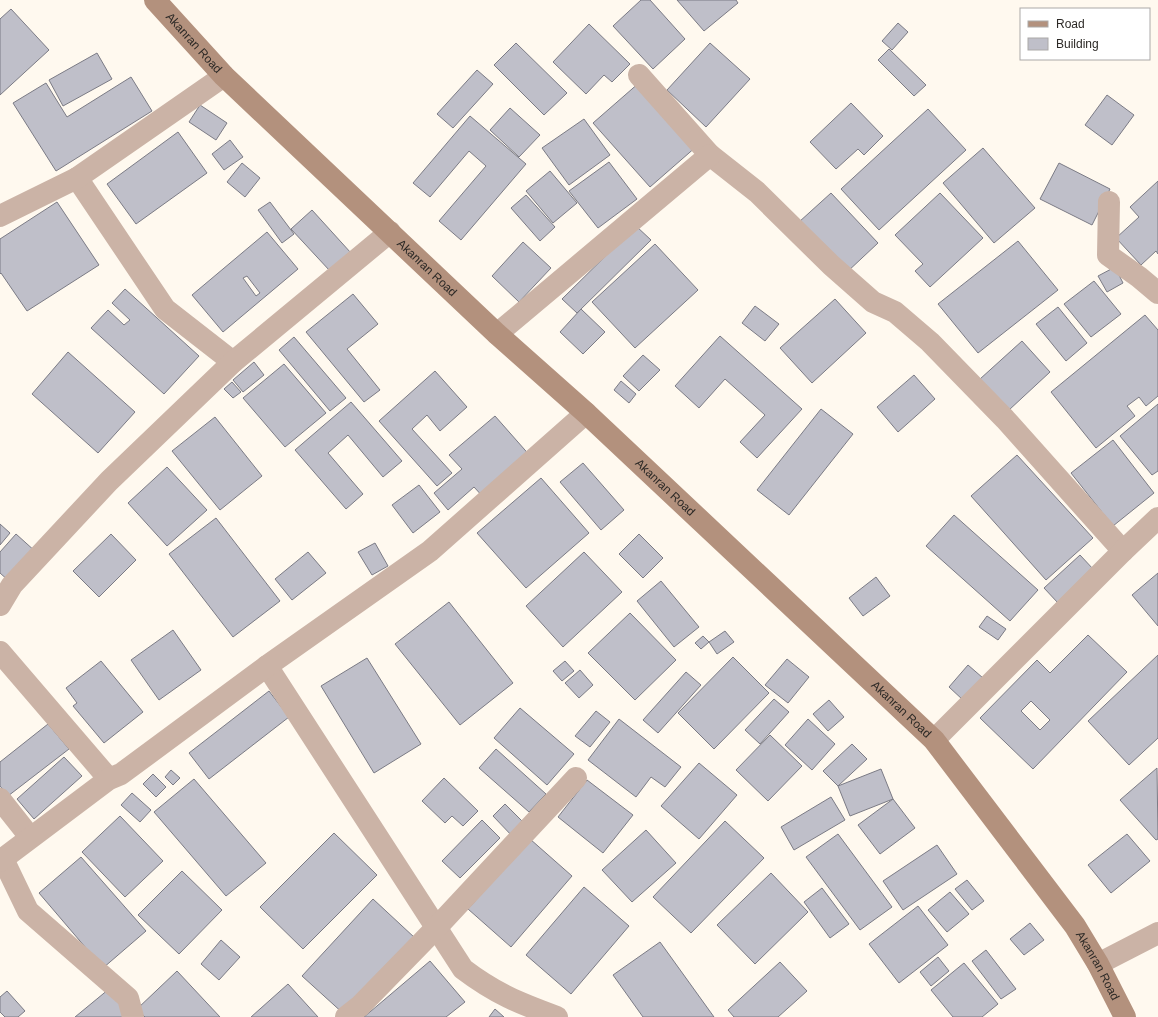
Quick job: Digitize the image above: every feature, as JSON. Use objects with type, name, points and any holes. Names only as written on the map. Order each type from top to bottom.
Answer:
[{"type":"main road","name":"Akanran Road","points":[[164,3],[224,76],[497,334],[586,413],[934,740],[1075,926],[1098,964],[1125,1017]]},
{"type":"street","points":[[0,216],[77,178],[224,76]]},
{"type":"street","points":[[639,76],[710,155],[757,192],[831,265],[873,302],[895,312],[930,342],[1005,419],[1123,550]]},
{"type":"street","points":[[497,334],[710,155]]},
{"type":"street","points":[[77,178],[165,309],[233,362]]},
{"type":"street","points":[[1109,202],[1108,255],[1140,277],[1158,293]]},
{"type":"street","points":[[0,605],[12,585],[109,481],[233,362],[390,232]]},
{"type":"street","points":[[133,1017],[128,998],[28,911],[1,860],[109,779],[120,774],[267,666],[430,550],[586,413]]},
{"type":"street","points":[[934,740],[1123,550],[1158,518]]},
{"type":"street","points":[[0,652],[109,779]]},
{"type":"street","points":[[267,666],[463,969],[484,985],[512,1001],[557,1017]]},
{"type":"street","points":[[346,1017],[360,1006],[437,927],[576,778]]},
{"type":"street","points":[[0,799],[30,837]]},
{"type":"street","points":[[1098,964],[1158,933]]},
{"type":"building","points":[[641,0],[650,0],[685,39],[653,69],[613,26]]},
{"type":"building","points":[[677,0],[736,0],[738,3],[704,31]]},
{"type":"building","points":[[11,9],[49,50],[0,95],[0,19]]},
{"type":"building","points":[[898,23],[908,32],[892,50],[882,41]]},
{"type":"building","points":[[589,24],[630,64],[612,82],[604,75],[586,94],[553,62]]},
{"type":"building","points":[[516,43],[567,93],[544,115],[494,65]]},
{"type":"building","points":[[710,43],[750,79],[706,127],[667,90]]},
{"type":"building","points":[[889,49],[926,85],[914,96],[878,60]]},
{"type":"building","points":[[97,53],[112,79],[63,106],[49,80]]},
{"type":"building","points":[[477,70],[493,84],[453,128],[437,114]]},
{"type":"building","points":[[131,77],[152,111],[56,171],[13,103],[46,83],[67,117]]},
{"type":"building","points":[[640,82],[697,146],[650,187],[593,123]]},
{"type":"building","points":[[1107,95],[1134,115],[1112,145],[1085,125]]},
{"type":"building","points":[[851,103],[883,136],[864,155],[858,149],[836,169],[810,142]]},
{"type":"building","points":[[200,105],[227,123],[216,140],[189,122]]},
{"type":"building","points":[[510,108],[540,135],[519,157],[490,130]]},
{"type":"building","points":[[928,109],[966,150],[879,230],[841,189]]},
{"type":"building","points":[[470,116],[526,164],[461,240],[439,221],[486,166],[469,151],[430,197],[413,183]]},
{"type":"building","points":[[584,119],[610,155],[569,185],[542,148]]},
{"type":"building","points":[[178,132],[207,173],[136,224],[107,184]]},
{"type":"building","points":[[230,140],[243,157],[224,170],[212,154]]},
{"type":"building","points":[[983,148],[1035,208],[994,243],[943,183]]},
{"type":"building","points":[[609,162],[637,199],[598,228],[569,191]]},
{"type":"building","points":[[242,163],[260,178],[245,197],[227,182]]},
{"type":"building","points":[[1059,163],[1110,189],[1092,225],[1040,199]]},
{"type":"building","points":[[550,171],[577,203],[553,223],[526,191]]},
{"type":"building","points":[[1158,181],[1158,254],[1156,251],[1141,265],[1116,238],[1139,217],[1130,207]]},
{"type":"building","points":[[831,193],[878,243],[846,273],[799,222]]},
{"type":"building","points":[[940,193],[983,238],[930,287],[915,271],[923,264],[895,235]]},
{"type":"building","points":[[526,195],[555,227],[540,241],[511,208]]},
{"type":"building","points":[[57,202],[99,265],[27,311],[1,273],[0,274],[0,239]]},
{"type":"building","points":[[270,202],[294,234],[282,243],[258,210]]},
{"type":"building","points":[[312,210],[351,253],[330,271],[291,229]]},
{"type":"building","points":[[636,226],[651,240],[577,313],[562,299]]},
{"type":"building","points":[[267,232],[298,269],[223,332],[192,295]],"holes":[[[247,276],[260,293],[256,296],[243,278]]]},
{"type":"building","points":[[1018,241],[1058,290],[978,353],[938,304]]},
{"type":"building","points":[[523,242],[551,268],[519,302],[492,276]]},
{"type":"building","points":[[655,244],[698,290],[635,348],[592,302]]},
{"type":"building","points":[[1115,267],[1123,283],[1107,292],[1098,276]]},
{"type":"building","points":[[1094,281],[1121,314],[1091,337],[1064,304]]},
{"type":"building","points":[[125,289],[199,356],[164,394],[91,328],[108,310],[124,325],[130,320],[112,303]]},
{"type":"building","points":[[353,294],[378,324],[347,349],[380,390],[364,402],[306,332]]},
{"type":"building","points":[[835,299],[866,333],[812,383],[780,348]]},
{"type":"building","points":[[755,306],[779,324],[765,341],[742,323]]},
{"type":"building","points":[[1058,307],[1087,343],[1066,361],[1036,324]]},
{"type":"building","points":[[581,309],[605,332],[583,354],[560,332]]},
{"type":"building","points":[[1145,315],[1158,330],[1158,396],[1146,406],[1139,397],[1127,406],[1135,416],[1096,448],[1051,392]]},
{"type":"building","points":[[720,336],[802,409],[757,458],[740,442],[765,415],[725,379],[699,408],[675,386]]},
{"type":"building","points":[[294,337],[346,398],[330,411],[279,350]]},
{"type":"building","points":[[1022,341],[1050,372],[1009,410],[980,379]]},
{"type":"building","points":[[68,352],[135,412],[98,453],[32,394]]},
{"type":"building","points":[[643,355],[660,370],[639,391],[623,376]]},
{"type":"building","points":[[254,362],[264,375],[243,392],[233,380]]},
{"type":"building","points":[[284,364],[326,413],[285,447],[243,398]]},
{"type":"building","points":[[435,371],[467,407],[440,431],[427,415],[412,429],[452,473],[437,486],[379,421]]},
{"type":"building","points":[[914,375],[935,399],[898,432],[877,407]]},
{"type":"building","points":[[621,381],[636,394],[629,403],[614,390]]},
{"type":"building","points":[[232,382],[241,392],[233,398],[224,389]]},
{"type":"building","points":[[351,402],[402,461],[383,477],[348,435],[328,453],[363,494],[346,509],[295,450]]},
{"type":"building","points":[[1158,404],[1158,471],[1152,475],[1120,436]]},
{"type":"building","points":[[821,409],[853,434],[789,515],[757,490]]},
{"type":"building","points":[[495,416],[532,458],[485,499],[474,487],[448,510],[434,493],[462,469],[449,455]]},
{"type":"building","points":[[215,417],[262,476],[220,510],[172,451]]},
{"type":"building","points":[[1113,440],[1154,493],[1113,526],[1071,473]]},
{"type":"building","points":[[1017,455],[1093,538],[1046,580],[971,496]]},
{"type":"building","points":[[583,463],[624,510],[601,530],[560,482]]},
{"type":"building","points":[[167,467],[207,510],[167,546],[128,503]]},
{"type":"building","points":[[541,478],[589,533],[526,588],[477,533]]},
{"type":"building","points":[[419,485],[440,512],[413,533],[392,505]]},
{"type":"building","points":[[954,515],[1038,590],[1010,621],[926,546]]},
{"type":"building","points":[[216,518],[280,601],[233,637],[169,554]]},
{"type":"building","points":[[0,524],[10,533],[0,545]]},
{"type":"building","points":[[16,534],[36,552],[9,581],[0,573],[0,552]]},
{"type":"building","points":[[111,534],[136,560],[99,597],[73,571]]},
{"type":"building","points":[[639,534],[663,558],[643,578],[619,554]]},
{"type":"building","points":[[375,543],[388,566],[372,575],[358,552]]},
{"type":"building","points":[[308,552],[326,573],[292,600],[275,579]]},
{"type":"building","points":[[584,552],[622,592],[563,647],[526,606]]},
{"type":"building","points":[[1080,555],[1094,570],[1058,603],[1044,588]]},
{"type":"building","points":[[1158,573],[1158,626],[1132,595]]},
{"type":"building","points":[[876,577],[890,596],[863,616],[849,598]]},
{"type":"building","points":[[661,581],[699,627],[674,647],[637,601]]},
{"type":"building","points":[[449,602],[513,683],[460,725],[395,644]]},
{"type":"building","points":[[630,613],[676,660],[635,700],[588,653]]},
{"type":"building","points":[[987,616],[1006,629],[998,640],[979,627]]},
{"type":"building","points":[[173,630],[201,670],[159,700],[131,660]]},
{"type":"building","points":[[725,631],[734,642],[717,654],[709,642]]},
{"type":"building","points":[[1088,635],[1127,672],[1033,769],[980,718],[1037,660],[1050,673]],"holes":[[[1031,701],[1050,720],[1040,730],[1021,711]]]},
{"type":"building","points":[[703,636],[709,642],[701,649],[695,643]]},
{"type":"building","points":[[1158,655],[1158,738],[1129,765],[1088,721]]},
{"type":"building","points":[[733,657],[769,693],[714,749],[678,713]]},
{"type":"building","points":[[367,658],[421,744],[374,773],[321,686]]},
{"type":"building","points":[[787,659],[809,677],[788,703],[765,685]]},
{"type":"building","points":[[101,661],[143,712],[104,743],[73,706],[77,703],[66,688]]},
{"type":"building","points":[[565,661],[574,671],[562,681],[553,671]]},
{"type":"building","points":[[968,665],[983,678],[963,700],[949,687]]},
{"type":"building","points":[[580,670],[593,685],[579,698],[565,683]]},
{"type":"building","points":[[686,672],[701,685],[658,733],[643,720]]},
{"type":"building","points":[[269,691],[289,717],[209,779],[189,753]]},
{"type":"building","points":[[774,699],[789,712],[760,744],[745,730]]},
{"type":"building","points":[[829,700],[844,717],[828,731],[813,714]]},
{"type":"building","points":[[520,708],[574,754],[547,785],[494,738]]},
{"type":"building","points":[[596,711],[610,722],[590,747],[575,736]]},
{"type":"building","points":[[619,719],[681,767],[665,787],[651,777],[636,797],[588,760]]},
{"type":"building","points":[[808,719],[835,744],[812,770],[785,745]]},
{"type":"building","points":[[48,724],[69,749],[8,796],[0,786],[0,762]]},
{"type":"building","points":[[770,735],[802,766],[768,801],[736,770]]},
{"type":"building","points":[[852,744],[867,759],[838,786],[823,771]]},
{"type":"building","points":[[496,749],[546,794],[529,812],[479,768]]},
{"type":"building","points":[[64,757],[82,776],[34,819],[17,799]]},
{"type":"building","points":[[699,763],[737,795],[699,839],[661,806]]},
{"type":"building","points":[[1157,768],[1158,839],[1156,840],[1120,800]]},
{"type":"building","points":[[881,769],[893,799],[850,816],[838,786]]},
{"type":"building","points":[[171,770],[180,778],[173,785],[165,777]]},
{"type":"building","points":[[153,774],[166,787],[156,797],[143,784]]},
{"type":"building","points":[[444,778],[478,811],[463,826],[452,816],[445,823],[422,801]]},
{"type":"building","points":[[194,779],[266,863],[226,896],[154,812]]},
{"type":"building","points":[[587,780],[633,815],[603,853],[558,817]]},
{"type":"building","points":[[132,793],[151,810],[140,822],[121,805]]},
{"type":"building","points":[[831,797],[845,820],[794,850],[781,827]]},
{"type":"building","points":[[893,799],[915,828],[880,854],[858,825]]},
{"type":"building","points":[[505,804],[527,826],[514,838],[493,816]]},
{"type":"building","points":[[120,816],[163,861],[125,897],[82,852]]},
{"type":"building","points":[[482,820],[500,838],[460,878],[442,861]]},
{"type":"building","points":[[725,821],[764,858],[691,933],[653,897]]},
{"type":"building","points":[[646,830],[676,863],[632,902],[602,870]]},
{"type":"building","points":[[334,833],[377,875],[303,949],[260,907]]},
{"type":"building","points":[[838,834],[892,907],[860,930],[806,857]]},
{"type":"building","points":[[1127,834],[1150,861],[1111,893],[1088,865]]},
{"type":"building","points":[[530,839],[572,876],[511,947],[468,909]]},
{"type":"building","points":[[937,845],[957,874],[903,910],[883,881]]},
{"type":"building","points":[[81,857],[146,931],[103,968],[39,893]]},
{"type":"building","points":[[182,871],[222,910],[179,954],[138,915]]},
{"type":"building","points":[[771,873],[808,912],[755,964],[717,925]]},
{"type":"building","points":[[967,880],[984,901],[972,910],[955,889]]},
{"type":"building","points":[[584,887],[629,926],[571,994],[526,955]]},
{"type":"building","points":[[822,888],[849,924],[830,938],[804,902]]},
{"type":"building","points":[[950,892],[969,914],[947,932],[928,910]]},
{"type":"building","points":[[373,899],[415,938],[345,1015],[302,976]]},
{"type":"building","points":[[918,906],[948,945],[899,983],[869,944]]},
{"type":"building","points":[[1030,923],[1044,940],[1024,955],[1010,939]]},
{"type":"building","points":[[221,940],[240,957],[219,980],[201,964]]},
{"type":"building","points":[[660,942],[714,1017],[643,1017],[613,975]]},
{"type":"building","points":[[986,950],[1016,989],[1001,999],[972,961]]},
{"type":"building","points":[[938,957],[949,971],[931,986],[920,972]]},
{"type":"building","points":[[430,961],[465,1002],[446,1017],[364,1017]]},
{"type":"building","points":[[780,962],[807,991],[778,1017],[734,1017],[728,1010]]},
{"type":"building","points":[[964,963],[998,1004],[982,1017],[953,1017],[931,990]]},
{"type":"building","points":[[177,971],[220,1017],[145,1017],[137,1009]]},
{"type":"building","points":[[288,984],[318,1017],[251,1017]]},
{"type":"building","points":[[109,989],[129,1011],[122,1017],[75,1017]]},
{"type":"building","points":[[7,991],[25,1011],[18,1017],[5,1017],[0,1012],[0,997]]},
{"type":"building","points":[[495,1009],[504,1017],[489,1017]]}]
